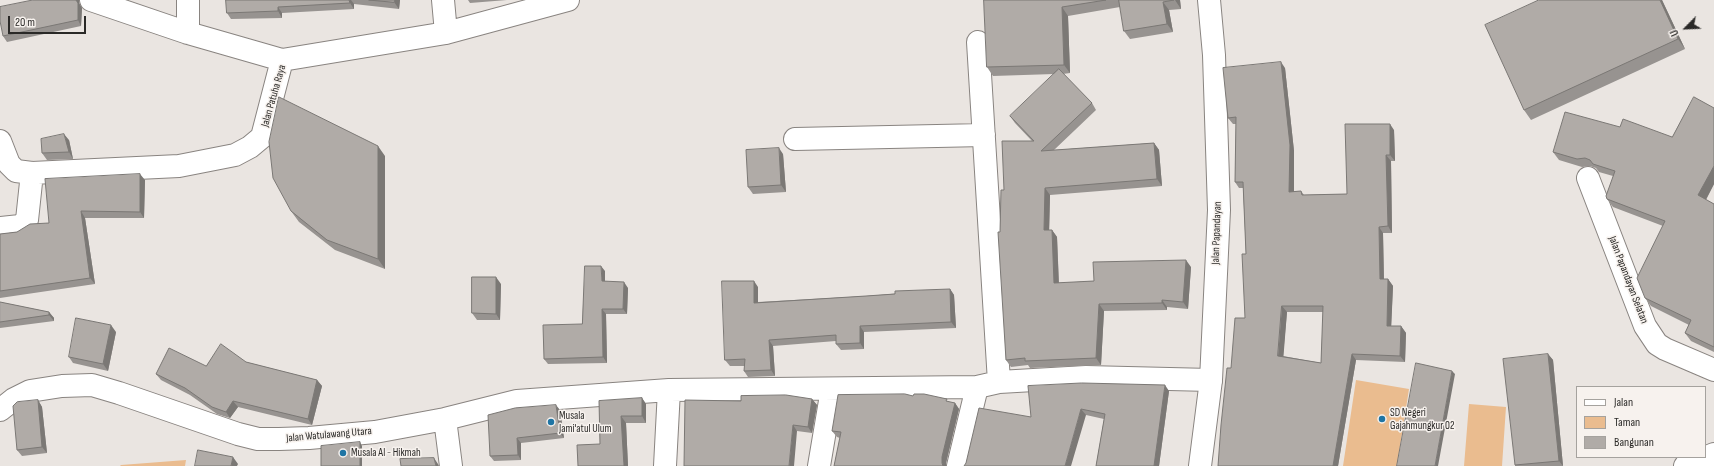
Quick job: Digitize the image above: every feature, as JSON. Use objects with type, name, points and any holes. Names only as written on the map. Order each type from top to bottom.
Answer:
[{"type":"street","points":[[91,0],[188,33],[282,60]]},
{"type":"street","points":[[188,0],[188,33]]},
{"type":"street","points":[[443,0],[446,33]]},
{"type":"street","name":"Jalan Patuha Raya","points":[[0,141],[12,168],[16,171],[32,173],[179,166],[235,154],[250,147],[262,137],[282,60],[446,33],[568,0]]},
{"type":"street","name":"Jalan Papandayan","points":[[1200,466],[1211,380],[1219,210],[1214,55],[1209,0]]},
{"type":"street","points":[[978,42],[999,382]]},
{"type":"street","points":[[795,139],[984,135]]},
{"type":"street","points":[[0,228],[20,226],[27,220],[32,173]]},
{"type":"street","name":"Jalan Papandayan Selatan","points":[[1588,178],[1640,314],[1651,336],[1657,344],[1665,349],[1714,370]]},
{"type":"street","name":"Jalan Watulawang Utara","points":[[0,410],[14,399],[30,391],[62,386],[92,385],[238,434],[258,439],[309,438],[375,432],[445,419],[517,401],[669,390],[977,387],[999,382],[1086,377],[1211,380]]},
{"type":"street","points":[[958,466],[977,387]]},
{"type":"street","points":[[819,466],[832,389]]},
{"type":"street","points":[[665,466],[669,390]]},
{"type":"street","points":[[445,419],[451,466]]},
{"type":"street","points":[[1685,466],[1704,458]]},
{"type":"green space","points":[[1356,380],[1409,389],[1397,466],[1343,466]]},
{"type":"green space","points":[[1469,404],[1506,407],[1502,466],[1464,466]]},
{"type":"green space","points":[[186,460],[185,466],[120,466],[121,465]]},
{"type":"building","points":[[33,0],[76,0],[78,3],[78,20],[3,36],[0,21],[0,7]]},
{"type":"building","points":[[226,0],[349,0],[350,3],[278,7],[278,11],[227,13]]},
{"type":"building","points":[[369,0],[395,0],[394,2]]},
{"type":"building","points":[[984,0],[1106,0],[1062,7],[1064,65],[987,67]]},
{"type":"building","points":[[1119,0],[1174,0],[1163,2],[1167,24],[1124,31]]},
{"type":"building","points":[[1539,0],[1660,0],[1678,39],[1524,110],[1485,25]]},
{"type":"building","points":[[1281,62],[1290,145],[1289,192],[1301,191],[1302,195],[1347,194],[1345,124],[1390,124],[1390,155],[1386,155],[1388,226],[1379,227],[1380,279],[1388,279],[1387,326],[1401,326],[1400,356],[1352,354],[1333,466],[1218,466],[1227,368],[1231,368],[1235,318],[1245,318],[1242,254],[1246,254],[1243,182],[1235,182],[1236,117],[1228,118],[1223,68]],"holes":[[[1282,306],[1323,306],[1321,363],[1278,356]]]},
{"type":"building","points":[[1059,69],[1092,103],[1041,151],[1154,143],[1157,179],[1045,188],[1044,230],[1052,230],[1054,283],[1094,281],[1093,262],[1186,260],[1183,302],[1162,300],[1162,303],[1099,304],[1096,358],[1025,361],[1025,358],[1006,360],[998,232],[1000,232],[1001,190],[1004,190],[1002,141],[1034,141],[1010,116]]},
{"type":"building","points":[[279,97],[378,146],[378,259],[327,240],[291,211],[273,178],[269,142]]},
{"type":"building","points":[[1694,97],[1714,108],[1714,166],[1698,195],[1714,204],[1714,347],[1685,333],[1691,320],[1645,298],[1637,278],[1665,221],[1607,199],[1606,196],[1615,171],[1593,164],[1590,160],[1585,158],[1577,159],[1553,152],[1565,112],[1620,127],[1623,119],[1672,137]]},
{"type":"building","points":[[64,134],[69,152],[42,153],[41,139]]},
{"type":"building","points":[[779,148],[781,185],[748,187],[746,150]]},
{"type":"building","points":[[140,174],[140,212],[81,211],[90,278],[0,291],[0,234],[17,232],[30,224],[49,223],[45,179]]},
{"type":"building","points":[[585,266],[601,266],[602,281],[624,282],[623,309],[602,309],[603,357],[544,359],[543,325],[582,324]]},
{"type":"building","points":[[472,277],[496,277],[496,314],[472,313]]},
{"type":"building","points":[[722,281],[754,281],[754,303],[895,294],[895,291],[950,289],[951,322],[860,326],[860,343],[836,344],[836,335],[769,340],[771,370],[744,371],[745,359],[725,360]]},
{"type":"building","points":[[0,302],[49,312],[49,315],[0,322]]},
{"type":"building","points":[[76,318],[111,325],[103,364],[69,357]]},
{"type":"building","points":[[221,344],[246,362],[317,380],[308,419],[233,401],[226,412],[212,407],[185,388],[156,374],[169,348],[206,366]]},
{"type":"building","points":[[1548,354],[1559,461],[1515,465],[1503,359]]},
{"type":"building","points":[[1416,363],[1452,371],[1435,466],[1397,466]]},
{"type":"building","points":[[1082,383],[1165,385],[1154,466],[1096,466],[1105,414],[1081,409],[1065,466],[964,466],[979,408],[1031,417],[1028,386]]},
{"type":"building","points":[[905,394],[913,396],[914,394],[924,394],[947,399],[946,401],[955,403],[942,457],[943,466],[834,466],[841,432],[832,431],[838,395]]},
{"type":"building","points":[[786,395],[812,399],[808,427],[793,425],[789,466],[684,466],[685,400],[741,401],[741,396]]},
{"type":"building","points":[[642,398],[642,416],[621,416],[624,466],[578,466],[577,445],[600,444],[599,401]]},
{"type":"building","points":[[38,400],[42,447],[17,450],[13,406],[17,402]]},
{"type":"building","points":[[556,405],[560,433],[517,438],[518,455],[490,456],[488,415],[515,408]]},
{"type":"building","name":"Musala Al - Hikmah","points":[[360,442],[360,466],[321,466],[321,446]]},
{"type":"building","points":[[198,450],[233,457],[231,466],[195,466]]},
{"type":"building","points":[[434,458],[436,466],[401,466],[400,459]]},
{"type":"place","name":"SD Negeri Gajahmungkur 02","points":[[1382,419]]},
{"type":"place","name":"Musala Jami'atul Ulum","points":[[551,422]]},
{"type":"place","name":"Musala Al - Hikmah","points":[[343,453]]}]
